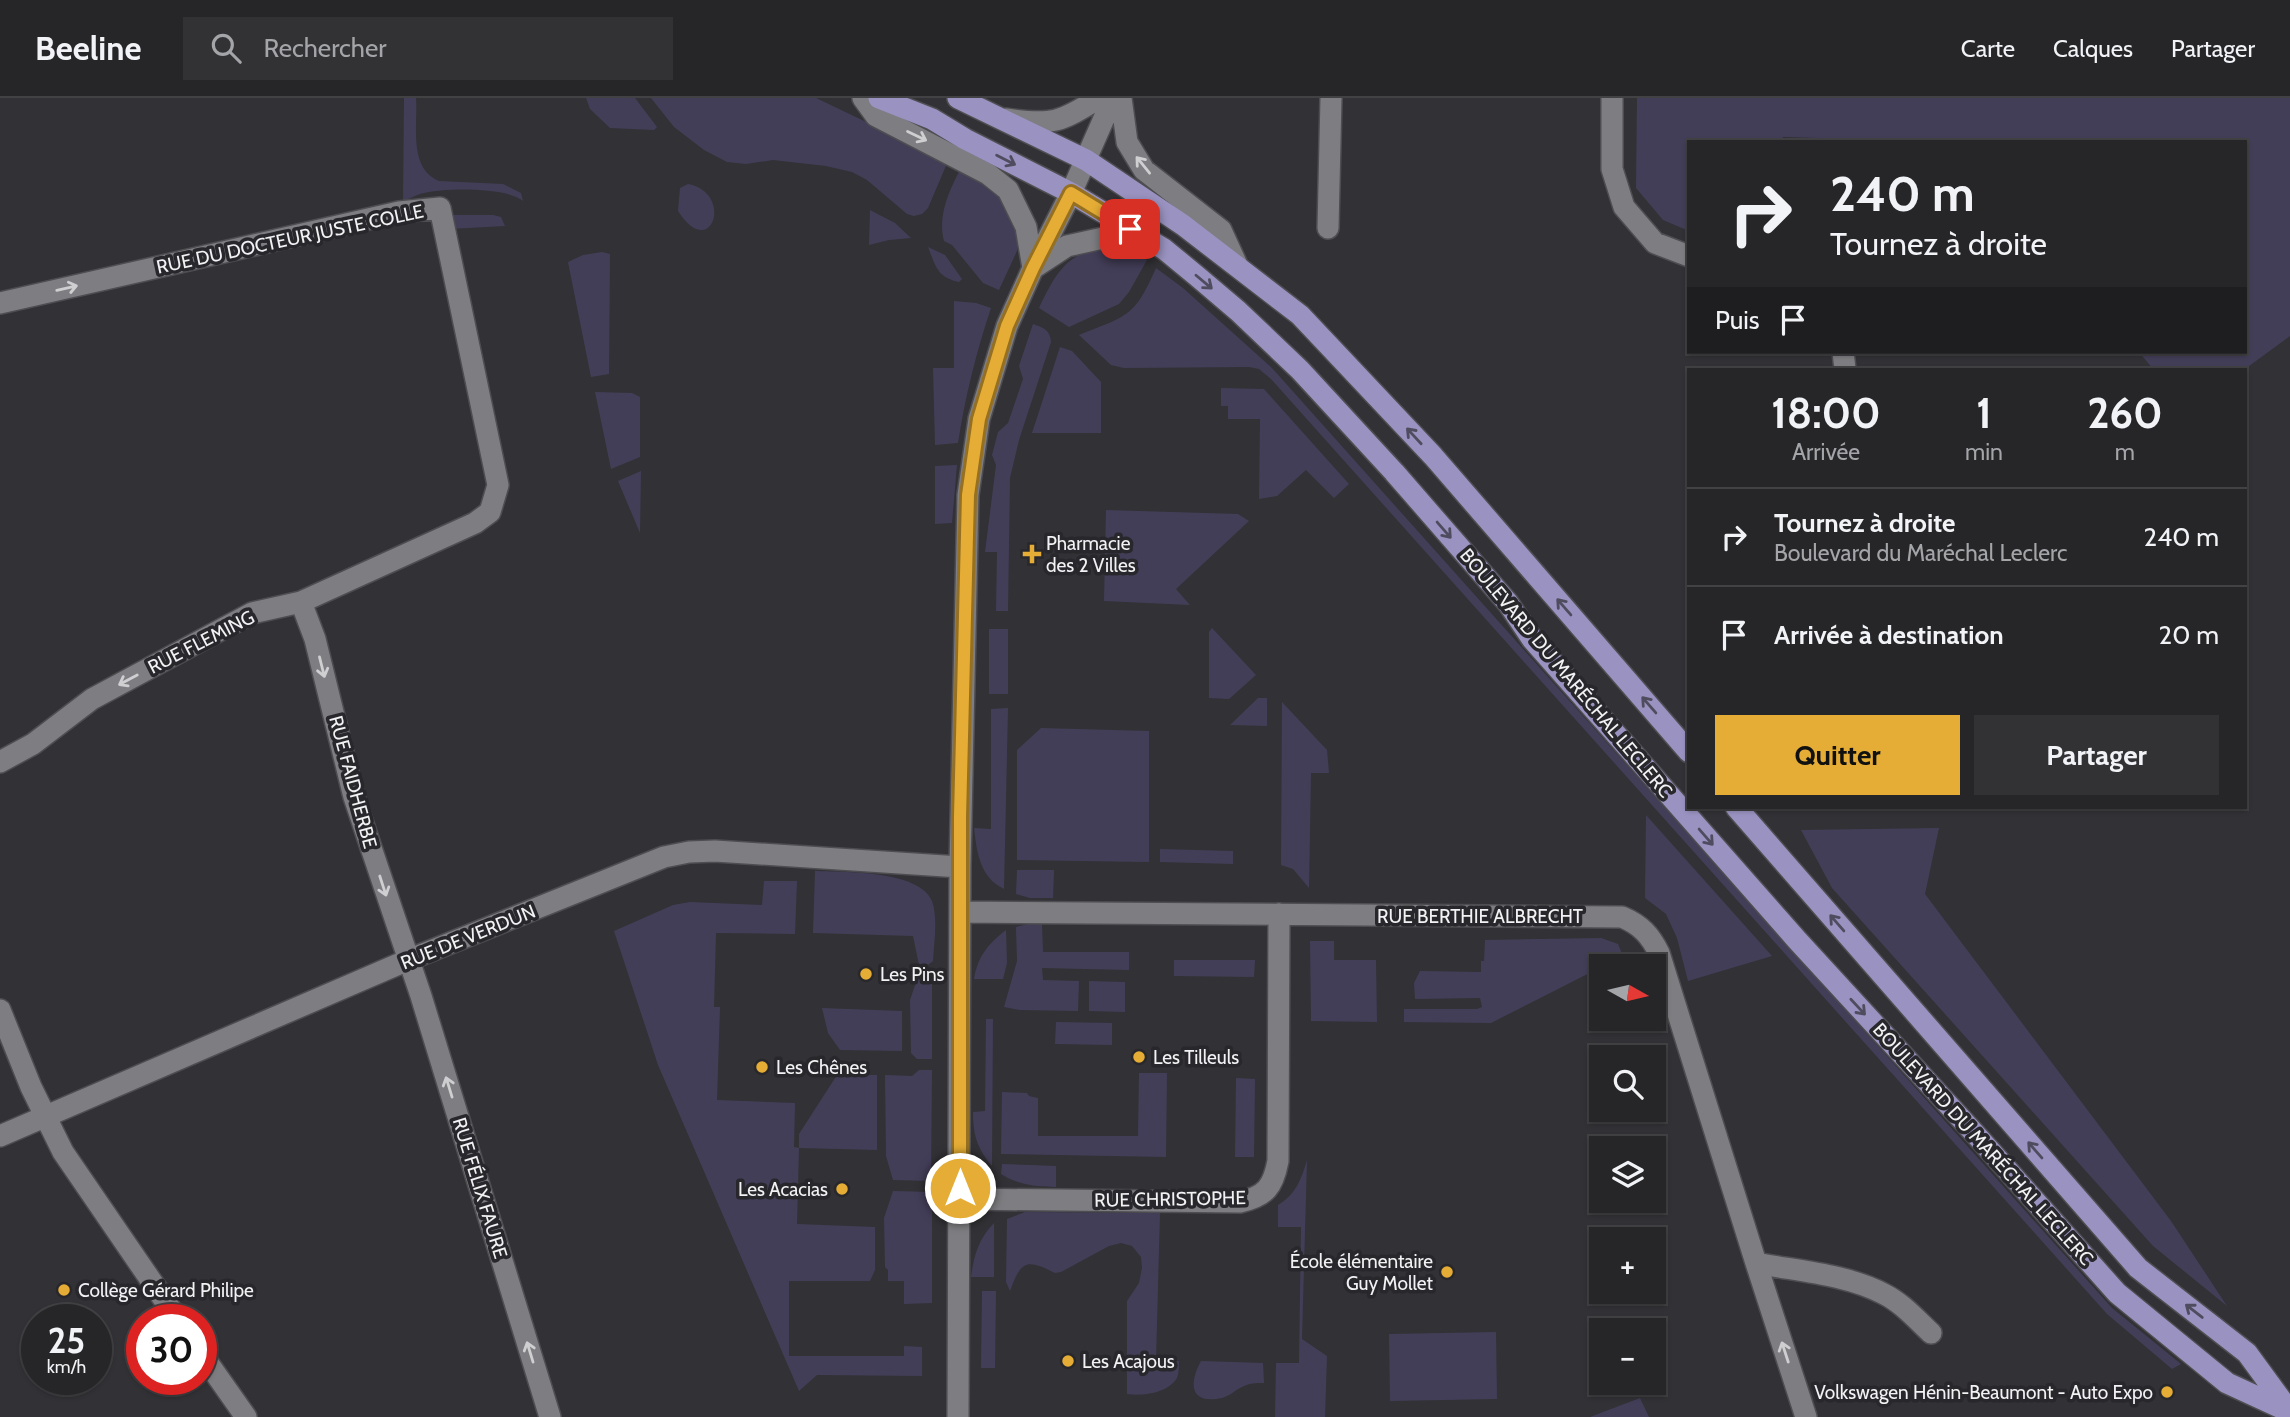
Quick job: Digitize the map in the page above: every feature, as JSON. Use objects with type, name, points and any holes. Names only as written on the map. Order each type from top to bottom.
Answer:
[{"type":"main road","name":"BOULEVARD DU MARÉCHAL LECLERC","points":[[880,98],[932,120],[1071,193],[1150,240],[1238,311],[1300,370],[1385,462],[1508,603],[1541,649],[1797,940],[2117,1293],[2227,1382],[2290,1411]]},
{"type":"main road","name":"BOULEVARD DU MARÉCHAL LECLERC","points":[[958,98],[1086,160],[1183,225],[1300,315],[1433,456],[1687,750]]},
{"type":"main road","name":"BOULEVARD DU MARÉCHAL LECLERC","points":[[1738,809],[2137,1268],[2248,1353],[2290,1411]]},
{"type":"street","points":[[863,98],[876,117],[988,174],[1008,190],[1026,227],[1033,268]]},
{"type":"street","points":[[1000,118],[1037,124],[1064,119],[1099,98]]},
{"type":"street","points":[[958,1417],[960,867],[968,495],[979,419],[1007,326],[1114,98]]},
{"type":"street","points":[[1121,98],[1127,142],[1144,170],[1221,230],[1237,265]]},
{"type":"street","points":[[1328,228],[1331,98]]},
{"type":"street","points":[[1612,98],[1612,169],[1624,206],[1655,243],[1687,255]]},
{"type":"street","name":"RUE DU DOCTEUR JUSTE COLLE","points":[[0,303],[398,212],[440,208],[498,485],[490,512]]},
{"type":"street","points":[[1033,268],[1067,246],[1103,238],[1150,240]]},
{"type":"street","name":"RUE FLEMING","points":[[0,762],[33,744],[92,699],[252,613],[301,602],[475,523],[490,512]]},
{"type":"street","name":"RUE FAIDHERBE","points":[[301,602],[315,639],[354,797],[408,960]]},
{"type":"street","name":"RUE DE VERDUN","points":[[0,1136],[408,960],[664,857],[689,852],[729,852],[960,867]]},
{"type":"street","name":"RUE BERTHIE ALBRECHT","points":[[960,912],[1622,917],[1637,923],[1650,936],[1659,953],[1807,1417]]},
{"type":"street","name":"RUE CHRISTOPHE","points":[[959,1199],[1240,1202],[1256,1198],[1265,1192],[1275,1177],[1278,1161],[1279,914]]},
{"type":"street","name":"RUE FÉLIX FAURE","points":[[408,960],[550,1417]]},
{"type":"street","points":[[0,1010],[45,1118],[63,1152],[167,1304]]},
{"type":"street","points":[[1756,1263],[1853,1282],[1884,1294],[1904,1307],[1931,1333]]},
{"type":"street","points":[[217,1376],[246,1417]]},
{"type":"shaded area","points":[[404,98],[416,98],[417,145],[423,166],[429,175],[439,181],[503,184],[521,193],[523,201],[515,196],[490,191],[446,190],[419,194],[403,201]]},
{"type":"shaded area","points":[[586,98],[635,98],[657,127],[654,130],[610,128],[590,109]]},
{"type":"shaded area","points":[[651,98],[816,98],[948,161],[928,208],[922,214],[914,216],[907,214],[867,180],[852,172],[773,160],[746,164],[727,162],[704,150],[674,127]]},
{"type":"shaded area","points":[[1637,98],[2290,98],[2290,336],[2246,368],[2152,368],[2141,354],[2247,354],[2247,140],[1888,140],[1783,137],[1782,140],[1687,140],[1687,230],[1663,220],[1636,188]]},
{"type":"shaded area","points":[[962,166],[1003,196],[1019,237],[1017,251],[999,290],[983,283],[952,245],[944,241],[943,212]]},
{"type":"shaded area","points":[[688,184],[702,190],[711,199],[713,220],[708,228],[700,230],[690,225],[678,211],[680,188]]},
{"type":"shaded area","points":[[870,210],[895,223],[911,238],[869,245]]},
{"type":"shaded area","points":[[446,215],[493,215],[501,217],[505,226],[449,229]]},
{"type":"shaded area","points":[[928,247],[945,255],[962,279],[959,282],[942,274]]},
{"type":"shaded area","points":[[1111,247],[1129,251],[1147,260],[1119,304],[1069,327],[1039,308],[1065,265],[1084,253]]},
{"type":"shaded area","points":[[602,252],[610,254],[609,374],[591,377],[568,262],[583,255]]},
{"type":"shaded area","points":[[1156,268],[1183,288],[1272,368],[2112,1308],[2181,1364],[2172,1369],[2107,1314],[1271,379],[1259,369],[1249,367],[1124,368],[1111,365],[1079,335],[1128,313],[1142,297]]},
{"type":"shaded area","points":[[954,301],[976,303],[991,308],[972,375],[958,443],[935,445],[933,368],[954,368]]},
{"type":"shaded area","points":[[1033,324],[1046,330],[1051,342],[1019,440],[1010,478],[1008,611],[996,611],[997,552],[985,552],[996,465],[992,455],[998,432],[1008,423],[1023,379],[1019,366]]},
{"type":"shaded area","points":[[1060,347],[1072,351],[1101,382],[1101,433],[1032,433]]},
{"type":"shaded area","points":[[1221,388],[1264,389],[1349,484],[1334,498],[1306,470],[1277,496],[1259,499],[1260,419],[1228,419],[1228,406],[1221,406]]},
{"type":"shaded area","points":[[595,392],[632,393],[640,397],[640,457],[611,469]]},
{"type":"shaded area","points":[[957,465],[952,523],[935,524],[935,466]]},
{"type":"shaded area","points":[[641,471],[640,533],[618,481]]},
{"type":"shaded area","points":[[1106,510],[1238,514],[1249,521],[1176,589],[1190,605],[1104,601]]},
{"type":"shaded area","points":[[1212,628],[1256,675],[1229,699],[1209,698],[1209,632]]},
{"type":"shaded area","points":[[989,629],[1008,629],[1008,694],[989,694]]},
{"type":"shaded area","points":[[1258,698],[1267,698],[1267,726],[1230,725]]},
{"type":"shaded area","points":[[1282,702],[1327,750],[1329,773],[1311,773],[1309,888],[1293,869],[1281,865]]},
{"type":"shaded area","points":[[1008,708],[1004,889],[990,878],[981,864],[974,828],[991,829],[991,709]]},
{"type":"shaded area","points":[[1041,728],[1149,731],[1149,862],[1017,860],[1017,750]]},
{"type":"shaded area","points":[[1646,815],[1772,956],[1688,981],[1677,938],[1666,914],[1645,898]]},
{"type":"shaded area","points":[[1939,828],[1925,894],[2171,1221],[2227,1306],[2153,1246],[1832,888],[1801,830]]},
{"type":"shaded area","points":[[1160,849],[1233,851],[1233,864],[1160,862]]},
{"type":"shaded area","points":[[1017,870],[1054,870],[1053,898],[1030,898],[1016,894]]},
{"type":"shaded area","points":[[815,871],[897,878],[924,891],[932,901],[935,915],[933,961],[928,965],[919,965],[913,936],[813,933]]},
{"type":"shaded area","points":[[764,881],[797,881],[795,934],[716,933],[714,1007],[720,1007],[717,1100],[795,1103],[794,1147],[799,1148],[797,1224],[875,1227],[875,1270],[870,1281],[789,1281],[789,1356],[904,1356],[904,1346],[922,1347],[922,1376],[817,1375],[799,1391],[658,1065],[614,931],[673,905],[690,902],[762,905]]},
{"type":"shaded area","points":[[1042,924],[1043,952],[1129,952],[1129,970],[1042,968],[1043,980],[1079,981],[1078,1011],[1020,1010],[1004,1007],[1017,961],[1016,927]]},
{"type":"shaded area","points":[[1006,930],[1007,963],[1003,979],[974,979],[985,951]]},
{"type":"shaded area","points":[[1601,938],[1618,944],[1622,954],[1589,954],[1589,973],[1491,1023],[1404,1022],[1404,1009],[1482,1007],[1480,998],[1415,999],[1414,983],[1420,971],[1481,972],[1485,940]]},
{"type":"shaded area","points":[[1310,941],[1334,941],[1334,960],[1376,960],[1377,1022],[1311,1021]]},
{"type":"shaded area","points":[[1174,960],[1255,960],[1254,977],[1174,976]]},
{"type":"shaded area","points":[[929,973],[932,977],[932,1059],[917,1059],[911,1053],[910,1000],[919,974]]},
{"type":"shaded area","points":[[1089,981],[1125,982],[1125,1012],[1089,1011]]},
{"type":"shaded area","points":[[822,1008],[902,1011],[902,1051],[840,1050],[828,1033]]},
{"type":"shaded area","points":[[986,1019],[993,1019],[992,1166],[979,1147],[973,1120],[973,1112],[985,1111]]},
{"type":"shaded area","points":[[1056,1022],[1112,1023],[1112,1045],[1055,1044]]},
{"type":"shaded area","points":[[919,1070],[932,1070],[931,1181],[893,1180],[886,1156],[885,1075],[912,1076]]},
{"type":"shaded area","points":[[1139,1073],[1167,1073],[1166,1157],[1001,1154],[1002,1092],[1027,1093],[1038,1098],[1038,1136],[1138,1136]]},
{"type":"shaded area","points":[[837,1075],[877,1075],[877,1150],[799,1148],[799,1134]]},
{"type":"shaded area","points":[[1236,1078],[1255,1079],[1254,1157],[1235,1157]]},
{"type":"shaded area","points":[[1307,1160],[1302,1339],[1327,1356],[1325,1417],[1275,1417],[1276,1363],[1299,1363],[1301,1227],[1278,1227],[1278,1205],[1297,1186]]},
{"type":"shaded area","points":[[1002,1164],[1056,1166],[1056,1187],[1034,1186],[1014,1181],[1001,1174]]},
{"type":"shaded area","points":[[893,1191],[932,1192],[932,1303],[904,1304],[904,1281],[888,1281],[888,1270],[885,1267],[884,1218]]},
{"type":"shaded area","points":[[1025,1212],[1160,1213],[1156,1359],[1179,1361],[1178,1376],[1173,1383],[1154,1393],[1127,1394],[1127,1301],[1139,1283],[1142,1268],[1141,1257],[1132,1246],[1121,1243],[1109,1246],[1061,1272],[1055,1273],[1037,1265],[1026,1265],[1021,1268],[1010,1291],[1006,1282],[1007,1219]]},
{"type":"shaded area","points":[[994,1223],[994,1277],[971,1277],[978,1248]]},
{"type":"shaded area","points":[[982,1291],[996,1291],[995,1368],[981,1368]]},
{"type":"shaded area","points":[[1496,1332],[1497,1399],[1390,1401],[1389,1334]]},
{"type":"shaded area","points":[[1201,1361],[1263,1363],[1264,1383],[1247,1385],[1222,1398],[1203,1398],[1198,1395],[1194,1384]]},
{"type":"shaded area","points":[[1640,1398],[1649,1417],[1590,1417]]},
{"type":"place","name":"Pharmacie des 2 Villes","points":[[1032,554]]},
{"type":"place","name":"Les Pins","points":[[866,974]]},
{"type":"place","name":"Les Tilleuls","points":[[1139,1057]]},
{"type":"place","name":"Les Chênes","points":[[762,1067]]},
{"type":"place","name":"Les Acacias","points":[[842,1189]]},
{"type":"place","name":"École élémentaire Guy Mollet","points":[[1447,1272]]},
{"type":"place","name":"Collège Gérard Philipe","points":[[64,1290]]},
{"type":"place","name":"Les Acajous","points":[[1068,1361]]},
{"type":"place","name":"Volkswagen Hénin-Beaumont - Auto Expo","points":[[2167,1392]]},
{"type":"route","points":[[960,1188],[960,867],[966,531],[968,495],[979,419],[1007,326],[1071,193],[1130,229]]}]
